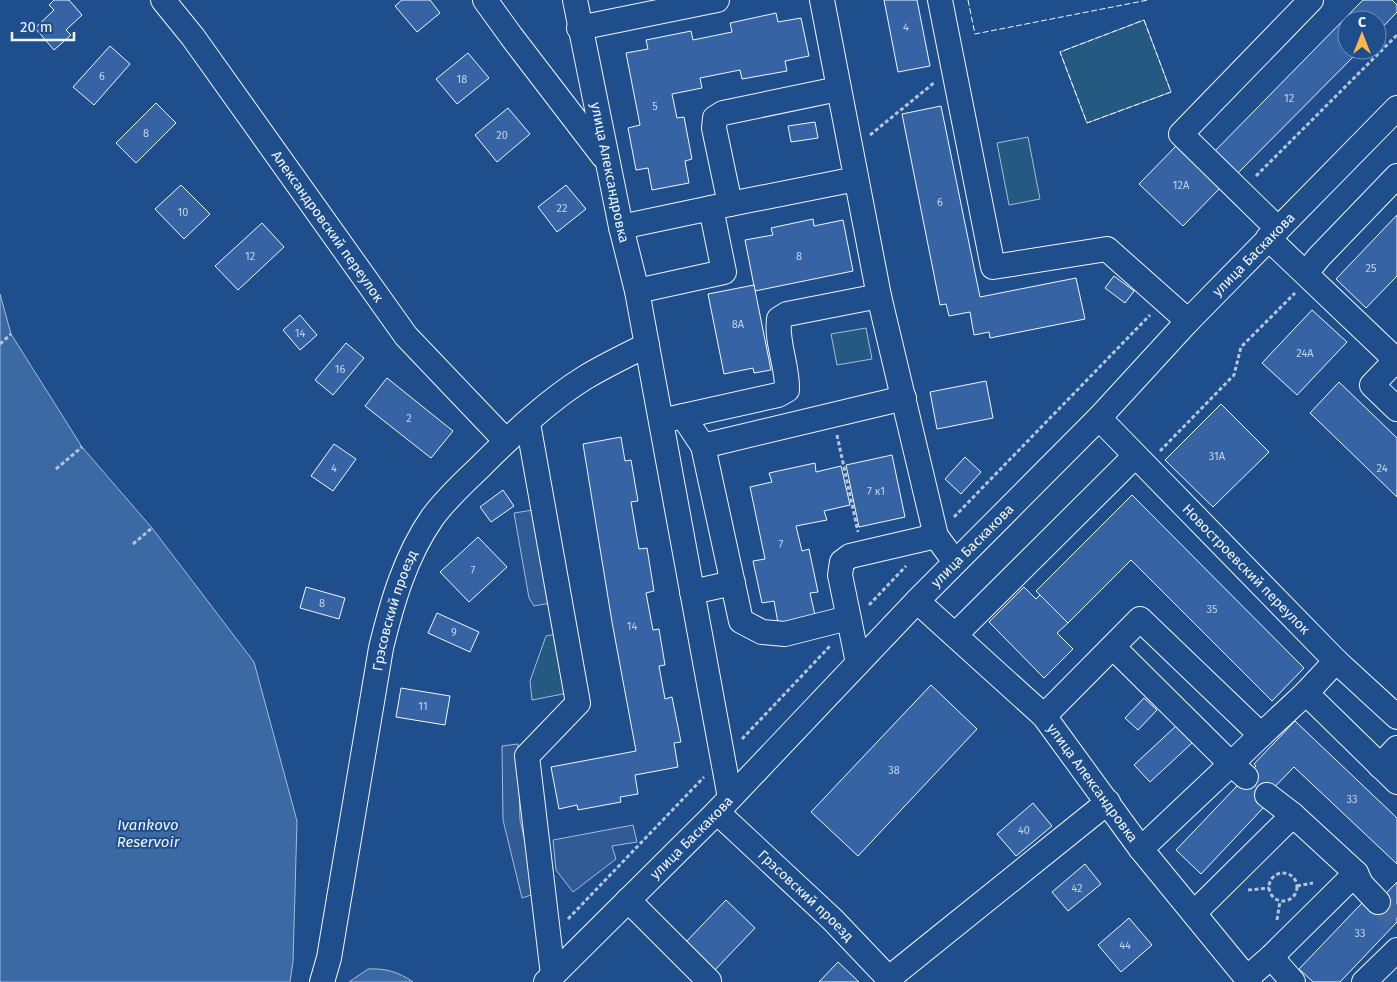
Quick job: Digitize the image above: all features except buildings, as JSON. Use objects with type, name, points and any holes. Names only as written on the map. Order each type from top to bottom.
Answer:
[{"type":"street","name":"Александровский переулок","points":[[163,0],[194,37],[406,336],[506,441]]},
{"type":"street","points":[[486,0],[511,36],[608,162]]},
{"type":"street","name":"улица Александровка","points":[[575,0],[579,28],[621,227],[637,291],[647,345],[672,418],[692,592],[724,805]]},
{"type":"street","points":[[579,28],[683,3],[717,0]]},
{"type":"street","points":[[822,0],[879,296],[936,536],[956,562]]},
{"type":"street","points":[[940,0],[994,267],[1107,249],[1188,321]]},
{"type":"street","points":[[1311,0],[1181,134],[1241,192],[1306,273],[1396,360],[1372,385],[1397,408]]},
{"type":"street","points":[[637,291],[724,272],[714,128],[715,118],[723,113],[838,88]]},
{"type":"street","name":"улица Баскакова","points":[[550,979],[724,805],[917,601],[1099,418],[1188,321],[1397,108]]},
{"type":"street","points":[[1306,273],[1397,176]]},
{"type":"street","points":[[621,227],[856,179]]},
{"type":"street","points":[[672,418],[778,395],[787,390],[778,328],[779,319],[787,314],[879,296]]},
{"type":"street","name":"Грэсовский проезд","points":[[322,982],[329,958],[381,648],[391,605],[411,556],[432,518],[469,477],[506,441],[557,397],[586,377],[647,345]]},
{"type":"street","points":[[703,446],[904,398]]},
{"type":"street","points":[[672,418],[703,446],[741,621],[762,632],[785,634],[848,618]]},
{"type":"street","name":"Новостроевский переулок","points":[[1099,418],[1336,661],[1396,715]]},
{"type":"street","points":[[528,423],[578,703],[526,756],[550,979]]},
{"type":"street","points":[[955,635],[1140,461]]},
{"type":"street","points":[[858,664],[840,575],[842,562],[850,556],[936,536]]},
{"type":"street","points":[[692,592],[733,584]]},
{"type":"street","name":"улица Александровка","points":[[917,601],[1044,716],[1141,849],[1248,980]]},
{"type":"street","points":[[1044,716],[1140,619],[1261,735]]},
{"type":"street","points":[[1113,647],[1239,770]]},
{"type":"street","points":[[1141,849],[1239,770],[1261,735],[1306,693],[1336,661]]},
{"type":"street","points":[[1306,693],[1397,782]]},
{"type":"street","points":[[1380,766],[1397,748]]},
{"type":"street","points":[[1267,795],[1356,873],[1361,884],[1378,902]]},
{"type":"street","points":[[890,980],[1108,802]]},
{"type":"street","name":"Грэсовский проезд","points":[[724,805],[890,980]]},
{"type":"street","points":[[1194,912],[1292,815]]},
{"type":"street","points":[[1248,980],[1356,873]]},
{"type":"street","points":[[628,900],[710,981]]},
{"type":"street","points":[[1364,982],[1397,950]]},
{"type":"street","points":[[1271,957],[1294,982]]},
{"type":"path","points":[[1241,192],[1397,35]]},
{"type":"path","points":[[850,151],[953,67]]},
{"type":"path","points":[[1140,461],[1188,424],[1234,376],[1241,347],[1301,287],[1306,273]]},
{"type":"path","points":[[0,344],[11,334]]},
{"type":"path","points":[[833,415],[862,554]]},
{"type":"path","points":[[56,470],[82,447]]},
{"type":"path","points":[[133,544],[152,528]]},
{"type":"path","points":[[1285,873],[1295,880],[1297,886],[1292,898],[1286,901],[1274,898],[1270,894],[1269,888],[1274,876],[1285,873]]},
{"type":"shaded area","points":[[1144,20],[1171,92],[1087,123],[1060,52]]},
{"type":"shaded area","points":[[1028,137],[1040,199],[1009,205],[997,143]]},
{"type":"shaded area","points":[[866,328],[872,359],[837,365],[831,334]]},
{"type":"shaded area","points":[[533,510],[550,603],[534,606],[529,598],[514,513]]},
{"type":"shaded area","points":[[563,633],[573,692],[532,700],[530,681],[546,636]]},
{"type":"shaded area","points":[[518,744],[520,820],[537,893],[522,898],[503,820],[502,746]]},
{"type":"shaded area","points":[[633,825],[637,842],[612,846],[616,859],[573,892],[556,870],[553,840]]},
{"type":"water","name":"Ivankovo Reservoir","points":[[0,294],[11,334],[82,447],[152,528],[254,662],[297,821],[293,962],[290,982],[0,982]]},
{"type":"water","points":[[368,969],[392,971],[413,982],[349,982]]},
{"type":"tunnel","points":[[1378,902],[1397,922]]},
{"type":"fence","points":[[968,0],[975,34],[1148,0]]},
{"type":"fence","points":[[1144,20],[1171,92],[1087,123],[1060,52],[1144,20]]}]
